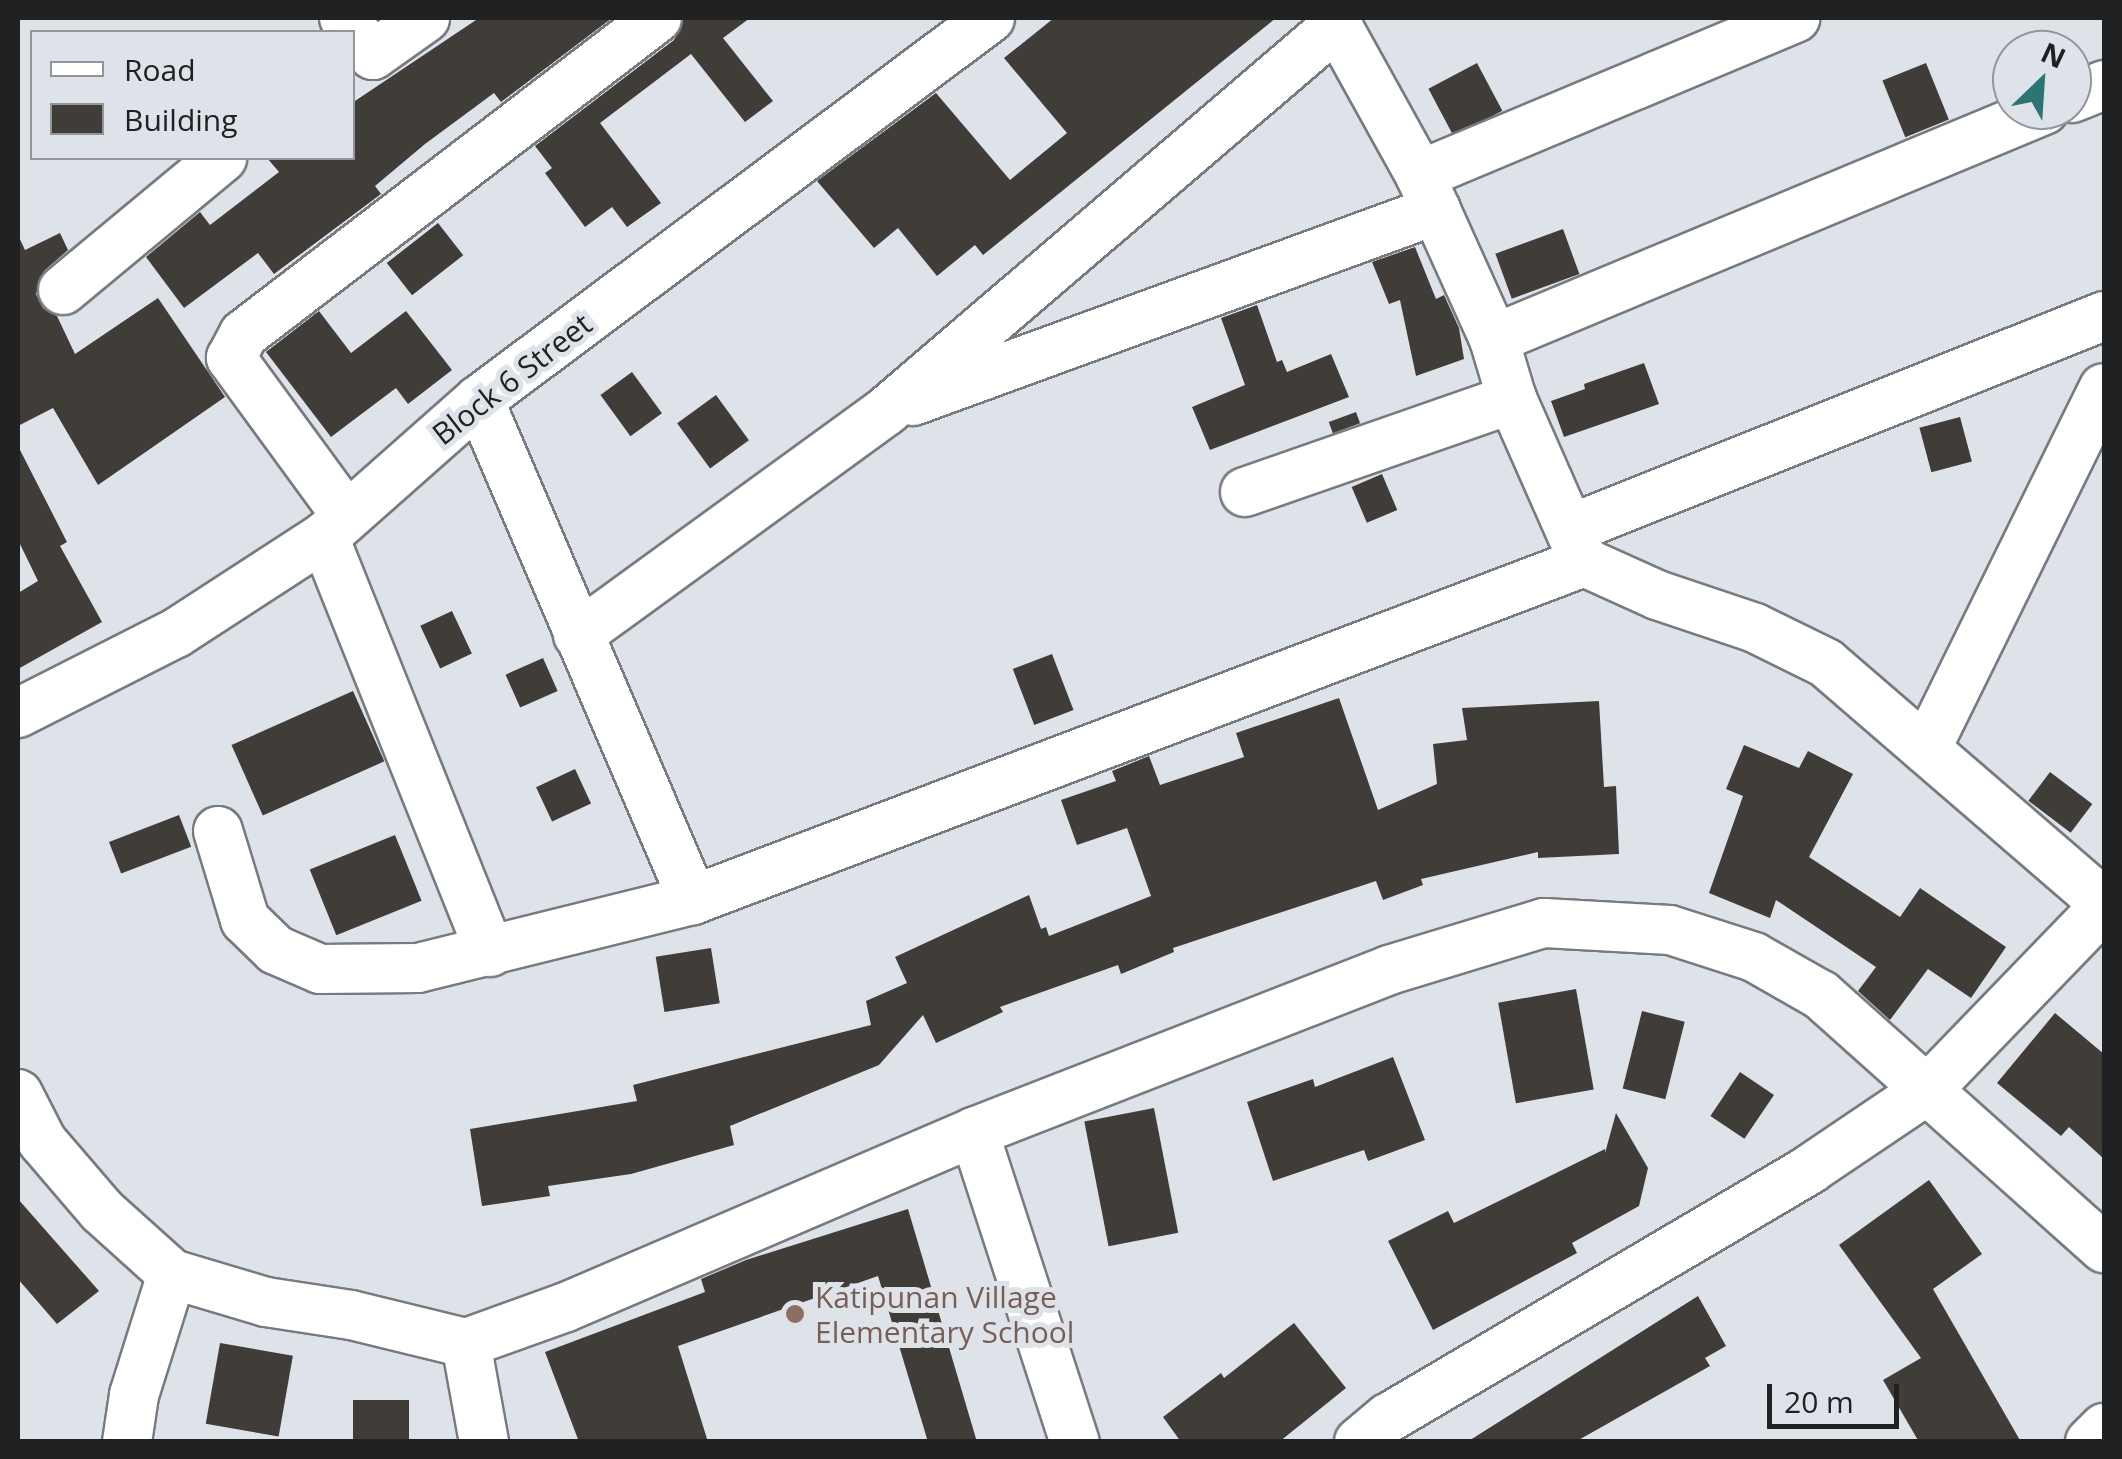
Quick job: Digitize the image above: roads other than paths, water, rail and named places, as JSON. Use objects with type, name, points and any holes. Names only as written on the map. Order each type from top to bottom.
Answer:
[{"type":"street","points":[[363,62],[424,18]]},
{"type":"street","points":[[490,952],[335,526],[231,358],[244,334],[657,18]]},
{"type":"street","name":"Block 6 Street","points":[[18,713],[176,634],[335,526],[479,400],[990,18]]},
{"type":"street","points":[[886,410],[1428,192],[1796,18]]},
{"type":"street","points":[[578,635],[886,410],[1345,23],[1494,339],[1512,399],[1579,545],[1657,595],[1755,628],[1826,663],[2100,892],[1928,1090],[1810,1169],[1404,1408],[1360,1442]]},
{"type":"street","points":[[1494,339],[1996,130]]},
{"type":"street","points":[[63,290],[220,160]]},
{"type":"street","points":[[218,830],[245,920],[276,950],[320,969],[418,968],[693,900],[1579,545],[2104,316]]},
{"type":"street","points":[[1926,749],[2104,388]]},
{"type":"street","points":[[1245,492],[1512,399]]},
{"type":"street","points":[[479,400],[693,900]]},
{"type":"street","points":[[18,1094],[54,1155],[102,1211],[172,1274],[266,1302],[350,1315],[466,1343],[566,1307],[974,1132],[1388,970],[1544,923],[1670,930],[1754,956],[1820,995],[2104,1248]]},
{"type":"street","points":[[974,1132],[1075,1442]]},
{"type":"street","points":[[126,1442],[134,1395],[172,1274]]},
{"type":"street","points":[[466,1343],[484,1442]]},
{"type":"street","points":[[2090,1442],[2104,1428]]},
{"type":"place","name":"Katipunan Village Elementary School","points":[[795,1314]]}]
